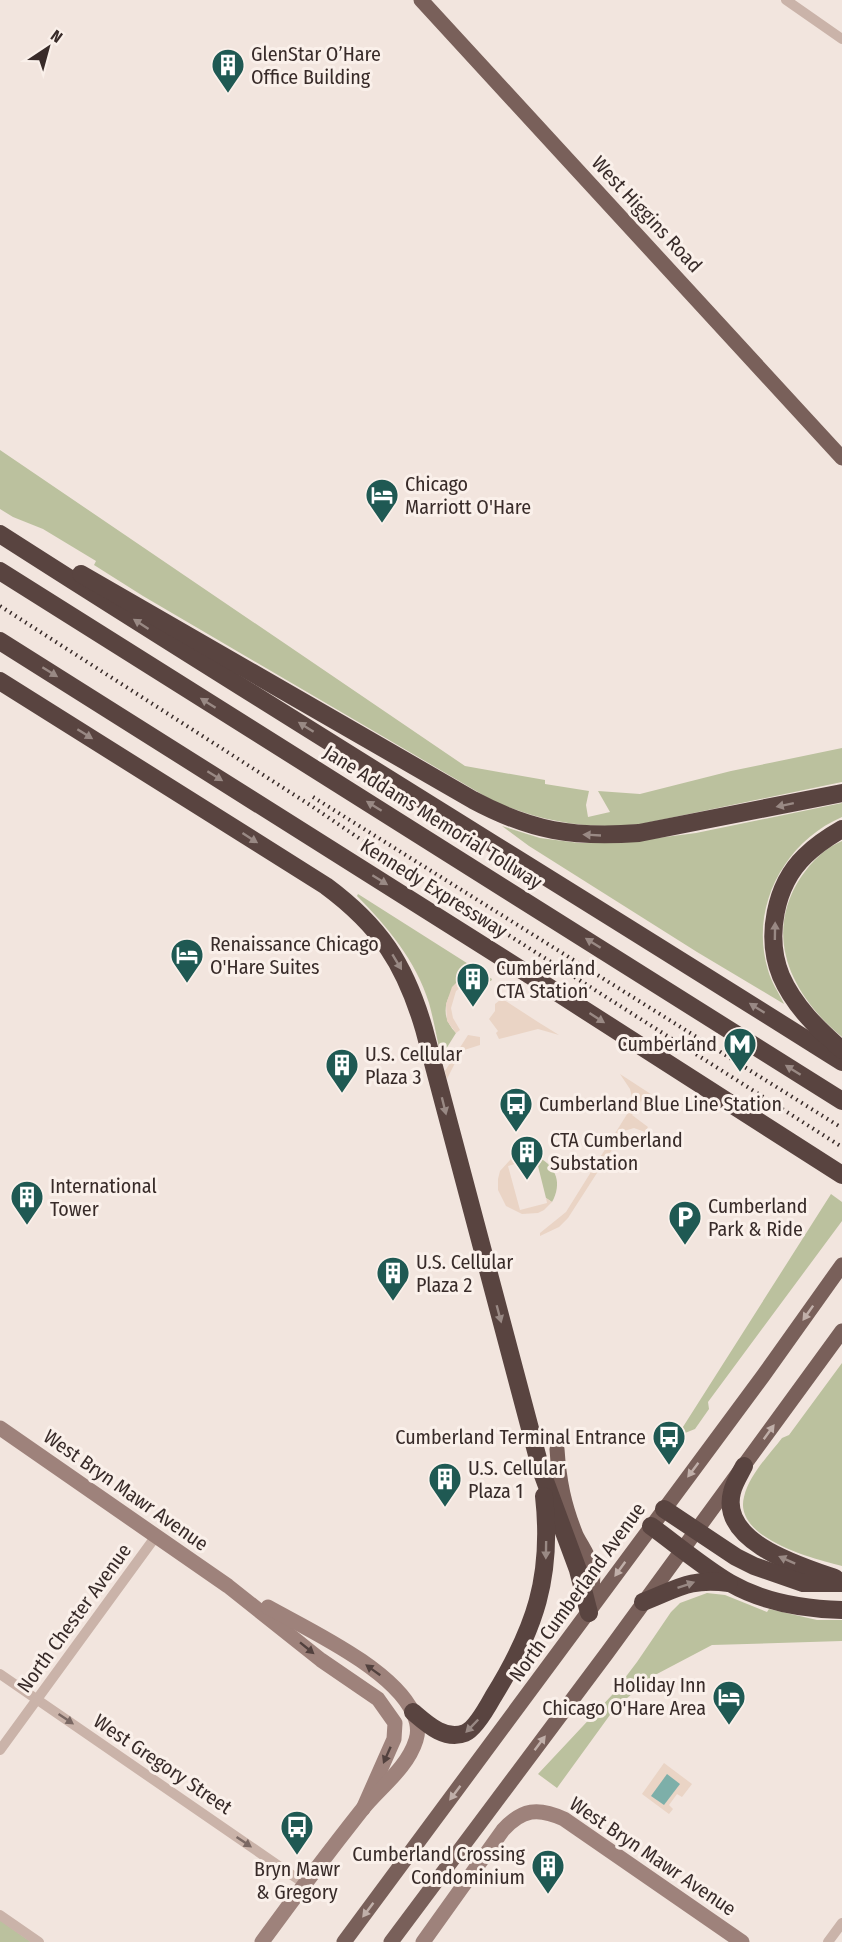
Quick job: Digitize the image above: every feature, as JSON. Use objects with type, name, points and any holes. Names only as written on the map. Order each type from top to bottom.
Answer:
[{"type":"highway","points":[[0,533],[111,589],[473,800],[519,822],[542,829],[571,833],[604,835],[639,833],[842,794]]},
{"type":"highway","points":[[0,533],[176,647],[842,1062]]},
{"type":"highway","name":"Jane Addams Memorial Tollway","points":[[0,571],[842,1101]]},
{"type":"highway","name":"Kennedy Expressway","points":[[0,641],[519,968],[842,1175]]},
{"type":"highway","points":[[0,681],[326,886],[358,912],[380,935],[398,961],[409,983],[424,1029],[541,1470],[578,1570],[589,1613]]},
{"type":"highway","points":[[842,829],[822,840],[803,857],[786,882],[777,903],[774,927],[775,950],[781,975],[794,999],[808,1017],[842,1050]]},
{"type":"highway","points":[[744,1466],[732,1493],[733,1514],[742,1531],[754,1542],[771,1552],[842,1582]]},
{"type":"highway","points":[[413,1712],[444,1735],[464,1734],[470,1730],[485,1710],[524,1644],[541,1594],[546,1558],[546,1509],[541,1470]]},
{"type":"highway","points":[[664,1509],[736,1557],[781,1576],[803,1583],[842,1582]]},
{"type":"highway","points":[[651,1526],[731,1583]]},
{"type":"highway","points":[[643,1602],[686,1584],[709,1580],[731,1583],[792,1605],[819,1610],[842,1610]]},
{"type":"main road","name":"West Higgins Road","points":[[421,0],[842,458]]},
{"type":"main road","name":"North Cumberland Avenue","points":[[344,1942],[589,1613],[842,1265]]},
{"type":"main road","points":[[391,1942],[842,1331]]},
{"type":"main road","points":[[557,1449],[558,1480],[576,1535],[591,1565],[589,1613]]},
{"type":"street","points":[[786,0],[842,39]]},
{"type":"street","name":"West Bryn Mawr Avenue","points":[[0,1428],[228,1586],[321,1660],[378,1699],[395,1723],[394,1739],[363,1809]]},
{"type":"street","name":"North Chester Avenue","points":[[0,1750],[156,1536]]},
{"type":"street","name":"West Bryn Mawr Avenue","points":[[228,1586],[332,1643],[376,1672],[403,1698],[413,1712],[417,1725],[416,1740],[393,1778],[363,1809],[262,1942]]},
{"type":"street","name":"West Gregory Street","points":[[0,1674],[306,1884]]},
{"type":"street","name":"West Bryn Mawr Avenue","points":[[423,1942],[503,1830],[513,1819],[524,1813],[538,1810],[564,1819],[742,1942]]},
{"type":"street","points":[[0,1915],[39,1942]]},
{"type":"street","points":[[828,1942],[842,1923]]},
{"type":"green space","points":[[0,450],[465,766],[545,780],[545,784],[589,791],[586,805],[588,817],[610,812],[598,791],[640,794],[731,771],[842,748],[842,782],[622,826],[566,823],[531,815],[495,802],[143,596],[94,565],[96,561],[43,529],[0,509]]},
{"type":"green space","points":[[842,803],[842,817],[821,828],[788,860],[776,880],[768,901],[763,923],[763,947],[769,974],[784,1004],[529,846],[502,826],[540,838],[579,843],[619,843],[696,833]]},
{"type":"green space","points":[[842,841],[842,1037],[824,1021],[797,984],[788,964],[784,943],[784,921],[790,899],[801,877],[819,856]]},
{"type":"green space","points":[[358,894],[492,979],[491,981],[478,979],[464,984],[460,979],[455,986],[448,999],[446,1013],[450,1026],[456,1033],[441,1057],[429,1003],[416,973],[399,945],[357,896]]},
{"type":"green space","points":[[538,1157],[550,1166],[556,1176],[557,1189],[552,1202],[546,1198],[536,1158]]},
{"type":"green space","points":[[831,1194],[842,1202],[842,1221],[708,1402],[709,1409],[695,1429],[685,1433],[681,1430]]},
{"type":"green space","points":[[842,1363],[842,1566],[795,1552],[763,1535],[751,1524],[744,1511],[744,1497],[755,1473],[782,1438],[789,1435]]},
{"type":"green space","points":[[707,1593],[725,1595],[767,1612],[769,1609],[817,1620],[842,1620],[842,1641],[712,1645],[655,1675],[615,1708],[557,1788],[538,1774],[612,1695],[671,1612],[680,1603]]},
{"type":"green space","points":[[0,1920],[31,1942],[0,1942]]},
{"type":"shaded area","points":[[460,979],[464,984],[456,991],[451,1008],[453,1018],[460,1030],[456,1033],[447,1021],[446,1004],[452,987]]},
{"type":"shaded area","points":[[498,996],[559,1035],[538,1029],[499,1039],[496,1033],[498,1031],[489,1019],[495,1011],[495,1004],[500,1000]]},
{"type":"shaded area","points":[[468,1035],[480,1037],[480,1045],[461,1051],[447,1079],[445,1071]]},
{"type":"shaded area","points":[[620,1074],[663,1102],[657,1111],[641,1101],[632,1115],[648,1127],[645,1132],[634,1128],[624,1131],[568,1218],[559,1227],[540,1236],[540,1233],[566,1212],[629,1111],[632,1097],[630,1089]]},
{"type":"shaded area","points":[[530,1154],[538,1157],[508,1166],[520,1210],[547,1203],[546,1198],[552,1202],[538,1213],[522,1214],[506,1206],[498,1190],[498,1179],[500,1171],[511,1159],[530,1156]]},
{"type":"shaded area","points":[[664,1763],[692,1784],[682,1797],[677,1794],[669,1805],[673,1809],[669,1814],[642,1794]]},
{"type":"water","points":[[667,1774],[680,1784],[664,1805],[651,1796]]},
{"type":"railway","points":[[0,606],[310,805],[403,868],[842,1147]]},
{"type":"railway","points":[[313,797],[842,1128]]},
{"type":"place","name":"GlenStar O’Hare Office Building","points":[[228,94]]},
{"type":"place","name":"Chicago Marriott O'Hare","points":[[382,524]]},
{"type":"place","name":"Renaissance Chicago O'Hare Suites","points":[[187,984]]},
{"type":"place","name":"Cumberland CTA Station","points":[[473,1008]]},
{"type":"place","name":"Cumberland","points":[[740,1073]]},
{"type":"place","name":"U.S. Cellular Plaza 3","points":[[342,1094]]},
{"type":"place","name":"Cumberland Blue Line Station","points":[[516,1133]]},
{"type":"place","name":"CTA Cumberland Substation","points":[[527,1181]]},
{"type":"place","name":"International Tower","points":[[27,1226]]},
{"type":"place","name":"Cumberland Park & Ride","points":[[685,1246]]},
{"type":"place","name":"U.S. Cellular Plaza 2","points":[[393,1302]]},
{"type":"place","name":"Cumberland Terminal Entrance","points":[[669,1466]]},
{"type":"place","name":"U.S. Cellular Plaza 1","points":[[445,1508]]},
{"type":"place","name":"Holiday Inn Chicago O'Hare Area","points":[[729,1726]]},
{"type":"place","name":"Bryn Mawr & Gregory","points":[[297,1856]]},
{"type":"place","name":"Cumberland Crossing Condominium","points":[[548,1895]]}]
